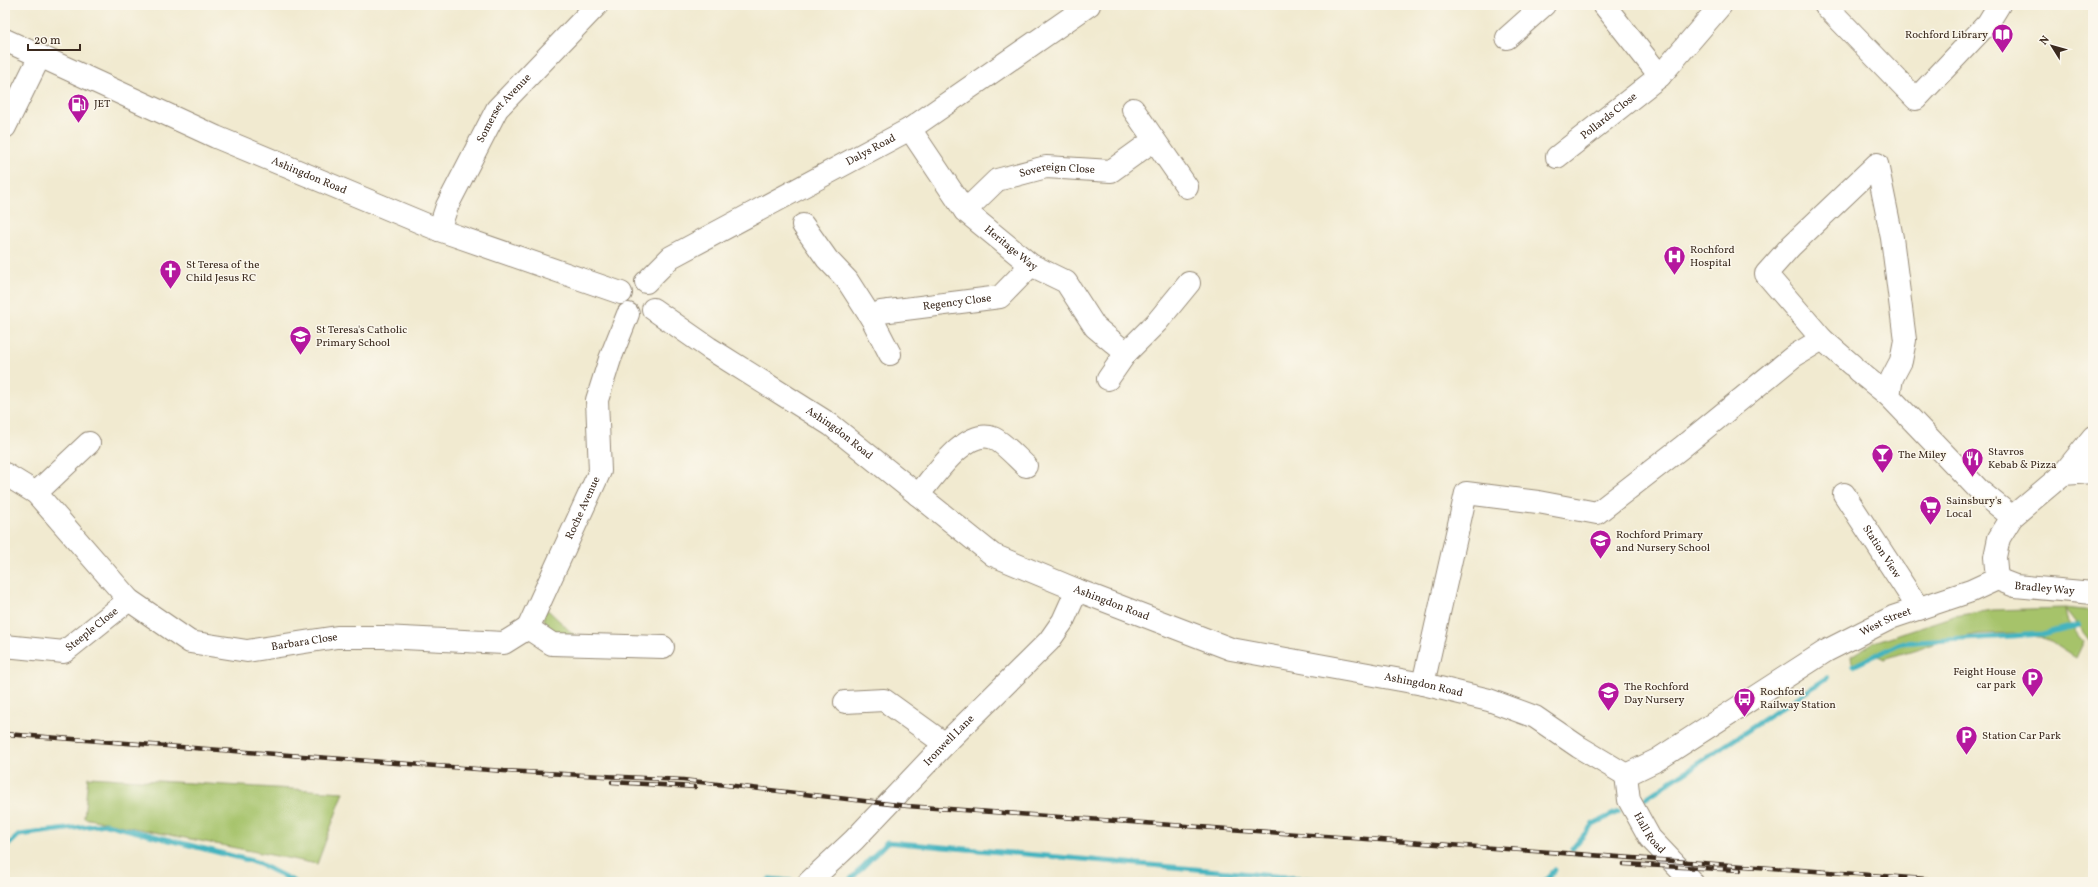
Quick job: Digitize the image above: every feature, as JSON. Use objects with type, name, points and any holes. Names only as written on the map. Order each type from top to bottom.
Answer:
[{"type":"street","name":"Somerset Avenue","points":[[439,230],[447,206],[497,109],[597,5]]},
{"type":"street","name":"Dalys Road","points":[[646,282],[671,257],[910,129],[1089,5]]},
{"type":"street","points":[[1508,38],[1544,5]]},
{"type":"street","points":[[1604,5],[1660,76]]},
{"type":"street","name":"Pollards Close","points":[[1557,157],[1660,76],[1721,5]]},
{"type":"street","points":[[1825,5],[1916,99],[1988,23],[1999,5]]},
{"type":"street","name":"Ashingdon Road","points":[[5,40],[216,137],[439,230],[621,293]]},
{"type":"street","points":[[5,127],[40,56]]},
{"type":"street","points":[[1133,109],[1187,188]]},
{"type":"street","name":"Heritage Way","points":[[910,129],[964,211],[1031,265],[1066,282],[1095,327],[1126,353]]},
{"type":"street","name":"Sovereign Close","points":[[964,211],[997,180],[1046,167],[1111,171],[1154,140]]},
{"type":"street","points":[[1889,396],[1892,378],[1901,361],[1905,340],[1899,289],[1877,164],[1792,246],[1766,274],[1822,338],[1889,396],[1980,492],[2012,517]]},
{"type":"street","points":[[803,225],[827,259],[847,280],[872,319],[890,354]]},
{"type":"street","name":"Regency Close","points":[[872,319],[881,312],[1000,297],[1031,265]]},
{"type":"street","points":[[634,281],[646,282],[654,289],[656,294],[656,305],[649,313],[639,317],[628,314],[621,305],[621,293],[628,283],[634,281]]},
{"type":"street","points":[[1108,379],[1126,353],[1157,322],[1189,283]]},
{"type":"street","name":"Ashingdon Road","points":[[653,309],[709,348],[831,425],[993,555],[1077,590],[1231,649],[1424,684],[1489,700],[1535,717],[1579,747],[1626,775]]},
{"type":"street","name":"Roche Avenue","points":[[528,628],[600,472],[597,400],[610,359],[628,314]]},
{"type":"street","points":[[1424,684],[1466,493],[1538,502],[1597,513],[1681,448],[1794,356],[1822,338]]},
{"type":"street","points":[[918,495],[954,453],[974,438],[984,436],[993,438],[1026,466]]},
{"type":"street","points":[[1997,579],[1995,557],[1999,538],[2012,517],[2063,474],[2093,436]]},
{"type":"street","points":[[36,493],[89,443]]},
{"type":"street","points":[[2063,474],[2093,472]]},
{"type":"street","name":"Barbara Close","points":[[5,474],[36,493],[129,600],[190,642],[247,651],[337,637],[383,637],[504,644],[528,628]]},
{"type":"street","name":"Station View","points":[[1844,494],[1919,609]]},
{"type":"street","name":"West Street","points":[[1626,775],[1657,760],[1826,651],[1893,617],[1971,591],[1997,579]]},
{"type":"street","name":"Bradley Way","points":[[1997,579],[2015,586],[2093,593]]},
{"type":"street","name":"Ironwell Lane","points":[[809,882],[854,840],[945,744],[1049,641],[1063,621],[1077,590]]},
{"type":"street","name":"Steeple Close","points":[[5,646],[64,652],[129,600]]},
{"type":"street","points":[[528,628],[552,644],[663,647]]},
{"type":"street","points":[[845,702],[884,700],[945,744]]},
{"type":"street","name":"Hall Road","points":[[1626,775],[1629,800],[1650,838],[1692,882]]},
{"type":"green space","points":[[2065,608],[2093,611],[2093,645],[2065,609],[2068,624],[2084,641],[2076,658],[2045,638],[2013,633],[1980,634],[1946,640],[1884,659],[1878,656],[1857,665],[1852,663],[1851,656],[1874,642],[1954,616],[1992,610]]},
{"type":"green space","points":[[544,609],[549,611],[576,637],[555,634],[544,620]]},
{"type":"green space","points":[[88,777],[344,792],[317,864],[84,818]]},
{"type":"waterway","points":[[1853,666],[1901,643],[2042,634],[2078,625]]},
{"type":"waterway","points":[[1646,798],[1827,678]]},
{"type":"waterway","points":[[1572,849],[1593,824],[1618,812]]},
{"type":"waterway","points":[[5,848],[19,835],[106,824],[256,862],[295,882]]},
{"type":"waterway","points":[[848,882],[887,842],[1344,882]]},
{"type":"waterway","points":[[1544,882],[1555,870]]},
{"type":"waterway","points":[[767,882],[770,879],[800,882]]},
{"type":"railway","points":[[5,734],[504,771],[683,780],[907,806],[1967,882]]},
{"type":"railway","points":[[612,782],[695,787]]},
{"type":"railway","points":[[1624,864],[1740,870]]},
{"type":"place","name":"Rochford Library","points":[[2003,54]]},
{"type":"place","name":"JET","points":[[79,124]]},
{"type":"place","name":"Rochford Hospital","points":[[1675,276]]},
{"type":"place","name":"St Teresa of the Child Jesus RC","points":[[171,290]]},
{"type":"place","name":"St Teresa's Catholic Primary School","points":[[300,356]]},
{"type":"place","name":"The Miley","points":[[1883,474]]},
{"type":"place","name":"Stavros Kebab & Pizza","points":[[1973,478]]},
{"type":"place","name":"Sainsbury's Local","points":[[1930,526]]},
{"type":"place","name":"Rochford Primary and Nursery School","points":[[1600,560]]},
{"type":"place","name":"Feight House car park","points":[[2032,698]]},
{"type":"place","name":"The Rochford Day Nursery","points":[[1608,712]]},
{"type":"place","name":"Rochford Railway Station","points":[[1745,718]]},
{"type":"place","name":"Station Car Park","points":[[1967,756]]}]
